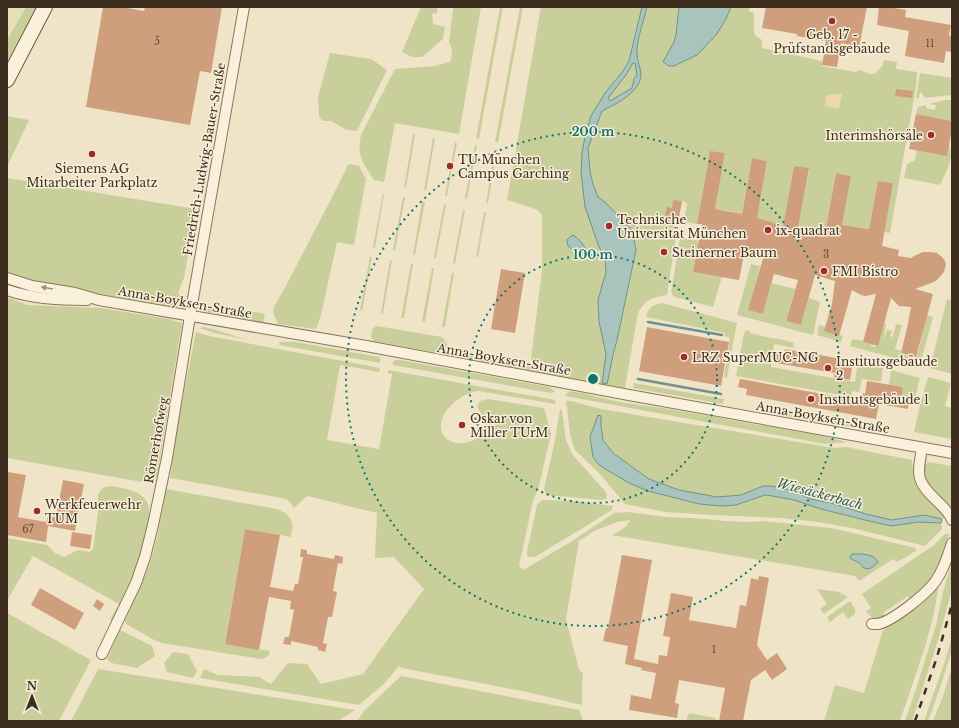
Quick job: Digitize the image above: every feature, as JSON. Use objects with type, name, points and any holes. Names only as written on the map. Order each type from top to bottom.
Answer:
[{"type":"main road","points":[[7,80],[45,7]]},
{"type":"street","name":"Friedrich-Ludwig-Bauer-Straße","points":[[190,316],[244,7]]},
{"type":"street","name":"Anna-Boyksen-Straße","points":[[7,278],[32,286],[74,293],[99,300],[389,350],[952,454]]},
{"type":"street","name":"Anna-Boyksen-Straße","points":[[7,290],[46,299],[99,300]]},
{"type":"street","name":"Römerhofweg","points":[[102,654],[136,583],[146,557],[167,458],[190,316]]},
{"type":"street","points":[[922,448],[919,470],[920,481],[931,496],[949,514],[952,520]]},
{"type":"street","points":[[872,624],[878,624],[889,620],[916,601],[934,582],[946,561],[952,543]]},
{"type":"shaded area","points":[[7,7],[26,7],[7,40]]},
{"type":"green space","points":[[26,7],[37,7],[7,61],[7,40]]},
{"type":"green space","points":[[421,7],[437,7],[437,13],[432,14],[433,24],[445,27],[443,39],[422,57],[412,57],[402,52]]},
{"type":"green space","points":[[452,7],[481,7],[459,134],[395,123],[384,182],[374,180],[364,164],[360,154],[361,135],[395,69],[435,66],[451,61],[452,49],[449,42]]},
{"type":"green space","points":[[500,7],[503,7],[479,139],[476,138]]},
{"type":"green space","points":[[520,7],[523,7],[498,143],[495,142]]},
{"type":"green space","points":[[541,7],[749,7],[749,11],[754,13],[754,33],[762,40],[762,48],[822,61],[822,66],[856,72],[859,70],[871,74],[876,73],[883,65],[884,60],[897,62],[896,69],[917,72],[916,87],[890,233],[884,232],[893,183],[878,181],[869,229],[842,225],[851,176],[836,173],[825,233],[798,228],[809,169],[794,166],[783,225],[756,221],[767,161],[752,158],[741,218],[735,217],[735,212],[722,210],[721,214],[714,213],[725,154],[710,151],[697,224],[684,222],[687,203],[682,201],[667,295],[650,300],[638,313],[625,388],[460,358],[454,351],[561,370],[561,366],[531,360],[542,270],[542,215],[538,210],[507,200]]},
{"type":"green space","points":[[330,53],[371,59],[387,70],[357,131],[347,130],[331,121],[323,121],[319,117],[318,97]]},
{"type":"green space","points":[[920,73],[952,78],[952,95],[925,98],[920,92],[919,98],[916,98]]},
{"type":"green space","points":[[952,100],[952,121],[916,114],[918,107],[926,105],[926,108],[935,110],[936,105],[929,104]]},
{"type":"green space","points":[[7,116],[29,120],[7,167]]},
{"type":"green space","points":[[413,134],[415,135],[406,188],[404,188]]},
{"type":"green space","points":[[433,138],[435,138],[426,191],[424,190]]},
{"type":"green space","points":[[455,142],[457,143],[447,196],[445,196]]},
{"type":"green space","points":[[475,145],[477,145],[467,199],[465,198]]},
{"type":"green space","points":[[949,146],[951,151],[950,161],[940,185],[904,178],[907,164],[915,160],[917,150]]},
{"type":"green space","points":[[495,149],[497,149],[488,203],[486,203]]},
{"type":"green space","points":[[348,165],[359,166],[366,179],[354,245],[337,242],[321,315],[316,329],[278,324],[273,313],[274,307]]},
{"type":"green space","points":[[7,178],[196,209],[184,278],[178,293],[188,302],[183,306],[169,306],[28,281],[7,273]]},
{"type":"green space","points":[[383,193],[384,194],[375,248],[373,247]]},
{"type":"green space","points":[[403,197],[405,197],[395,251],[393,250]]},
{"type":"green space","points":[[422,201],[425,202],[415,255],[413,255]]},
{"type":"green space","points":[[444,204],[446,205],[436,258],[434,258]]},
{"type":"green space","points":[[463,210],[465,210],[455,264],[453,263]]},
{"type":"green space","points":[[484,212],[486,212],[478,257],[476,257]]},
{"type":"green space","points":[[680,237],[699,241],[693,272],[722,277],[713,307],[675,297],[672,294],[671,291]]},
{"type":"green space","points":[[370,257],[372,257],[362,311],[360,310]]},
{"type":"green space","points":[[390,260],[392,260],[383,314],[381,313]]},
{"type":"green space","points":[[411,264],[413,264],[404,318],[401,318]]},
{"type":"green space","points":[[751,264],[760,266],[749,310],[763,314],[772,283],[795,289],[786,321],[801,325],[809,298],[820,302],[813,335],[737,315]]},
{"type":"green space","points":[[432,268],[434,268],[425,322],[422,321]]},
{"type":"green space","points":[[452,273],[454,273],[445,327],[442,326]]},
{"type":"green space","points":[[10,298],[27,305],[101,308],[169,319],[182,323],[157,477],[148,483],[7,458],[7,299]]},
{"type":"green space","points":[[947,299],[952,300],[952,374],[930,368]]},
{"type":"green space","points":[[662,303],[737,323],[727,378],[724,377],[730,338],[725,336],[725,333],[646,317],[651,307]]},
{"type":"green space","points":[[201,306],[214,308],[225,306],[265,314],[263,323],[200,311]]},
{"type":"green space","points":[[927,315],[933,317],[921,361],[925,362],[924,366],[850,346],[852,339],[863,341],[875,347],[877,346],[884,323],[886,324],[883,341],[887,330],[892,331],[890,336],[893,337],[896,324],[902,325],[895,349],[901,351],[900,353],[908,357],[915,358],[917,356]]},
{"type":"green space","points":[[819,325],[826,327],[825,331],[843,336],[841,342],[817,335]]},
{"type":"green space","points":[[377,326],[442,337],[447,344],[445,351],[438,353],[374,341],[371,337],[373,328]]},
{"type":"green space","points":[[204,327],[213,329],[248,340],[199,328]]},
{"type":"green space","points":[[747,330],[750,331],[750,333],[794,343],[793,348],[774,344],[771,367],[855,382],[858,362],[883,368],[881,382],[862,379],[859,392],[852,391],[851,397],[736,376],[744,333]]},
{"type":"green space","points":[[196,332],[209,336],[380,368],[379,372],[340,365],[327,440],[379,449],[392,374],[388,373],[388,370],[555,400],[556,404],[478,391],[465,395],[454,403],[444,414],[441,424],[442,433],[448,440],[463,443],[474,440],[483,433],[485,423],[477,406],[480,401],[488,399],[544,408],[551,434],[538,490],[533,501],[519,566],[523,570],[569,543],[614,513],[628,512],[666,517],[749,522],[763,521],[832,528],[915,548],[916,551],[897,562],[893,559],[859,581],[855,576],[612,535],[625,527],[630,520],[617,522],[594,531],[579,541],[566,619],[579,669],[583,674],[582,705],[522,691],[402,668],[399,666],[385,683],[359,705],[200,678],[204,669],[218,675],[259,677],[271,684],[288,663],[307,664],[321,684],[363,674],[424,589],[394,557],[375,558],[377,513],[307,496],[294,508],[287,499],[170,478],[178,422]]},
{"type":"green space","points":[[279,342],[296,342],[379,357],[381,360],[379,363],[279,345]]},
{"type":"green space","points":[[395,360],[550,387],[555,392],[550,393],[393,365],[393,361]]},
{"type":"green space","points":[[891,370],[920,378],[914,402],[901,400],[903,387],[889,385]]},
{"type":"green space","points":[[928,377],[951,383],[945,406],[952,408],[952,439],[914,432]]},
{"type":"green space","points":[[634,383],[724,399],[723,404],[633,388]]},
{"type":"green space","points":[[570,391],[620,402],[823,436],[847,442],[825,444],[565,396]]},
{"type":"green space","points":[[566,401],[601,409],[834,448],[846,447],[912,460],[914,479],[920,491],[946,517],[942,519],[924,515],[892,520],[811,499],[790,490],[763,486],[741,495],[717,497],[679,490],[649,479],[613,453],[603,440],[601,416],[593,429],[629,483],[648,491],[699,504],[737,505],[765,495],[794,500],[821,509],[891,526],[919,522],[941,523],[942,529],[925,546],[852,528],[817,522],[782,518],[665,512],[625,504],[600,474],[575,450],[570,434]]},
{"type":"green space","points":[[760,407],[876,428],[876,431],[759,411]]},
{"type":"green space","points":[[561,409],[566,440],[572,454],[605,491],[607,495],[606,499],[601,500],[546,495],[544,489]]},
{"type":"green space","points":[[928,462],[952,466],[952,512],[924,478],[924,466]]},
{"type":"green space","points":[[113,486],[131,490],[139,494],[146,500],[149,510],[148,524],[144,541],[132,579],[113,622],[110,620],[119,604],[33,556],[7,599],[7,538],[47,545],[55,553],[64,557],[78,550],[90,552],[93,549],[98,512],[98,495],[104,487]]},
{"type":"green space","points":[[166,489],[277,509],[286,514],[291,520],[291,537],[245,529],[225,643],[270,651],[266,657],[261,659],[162,643],[126,624],[125,620],[151,560],[158,534]]},
{"type":"green space","points":[[542,500],[574,501],[613,506],[612,510],[535,557],[530,557],[527,556],[527,552],[537,505]]},
{"type":"green space","points":[[945,534],[949,534],[940,564],[929,583],[912,601],[908,596],[883,613],[886,618],[877,620],[870,616],[866,611],[871,608],[862,594],[934,545]]},
{"type":"green space","points":[[952,562],[952,589],[939,637],[912,721],[905,721],[936,625],[943,592]]},
{"type":"green space","points":[[936,588],[938,590],[933,618],[925,647],[900,721],[824,721],[835,685],[864,693],[883,630],[922,604]]},
{"type":"green space","points":[[817,589],[839,592],[848,597],[824,614],[820,609],[827,604]]},
{"type":"green space","points":[[850,601],[855,609],[855,614],[848,619],[843,612],[830,622],[827,617]]},
{"type":"green space","points":[[7,613],[91,660],[59,721],[7,721]]},
{"type":"green space","points":[[120,630],[152,646],[155,656],[137,668],[111,663],[107,659]]},
{"type":"green space","points":[[952,637],[952,650],[938,694],[928,721],[924,721],[943,667]]},
{"type":"green space","points":[[173,652],[188,654],[197,671],[193,678],[167,672],[164,663]]},
{"type":"green space","points":[[952,667],[952,721],[933,721],[943,696]]},
{"type":"green space","points":[[98,669],[355,710],[338,721],[71,721]]},
{"type":"green space","points":[[401,676],[579,710],[583,719],[582,721],[357,721],[365,710]]},
{"type":"green space","points":[[689,713],[716,718],[715,721],[686,721]]},
{"type":"sand","points":[[842,94],[839,109],[825,106],[827,95]]},
{"type":"water","points":[[642,7],[647,7],[637,49],[641,74],[640,80],[637,86],[627,97],[602,111],[588,148],[590,171],[598,197],[606,203],[632,230],[636,250],[607,384],[602,383],[606,354],[599,322],[598,300],[606,272],[605,257],[599,247],[585,207],[581,172],[582,153],[591,116],[605,93],[629,61]],"holes":[[[633,63],[635,63],[637,75],[634,79],[632,88],[610,101],[608,98],[626,75]]]},
{"type":"water","points":[[679,7],[731,7],[726,19],[716,35],[697,55],[674,66],[669,66],[663,62],[674,42]]},
{"type":"water","points":[[572,235],[579,239],[587,251],[585,255],[580,256],[568,246],[567,240]]},
{"type":"water","points":[[598,415],[601,416],[603,440],[613,453],[649,479],[679,490],[717,497],[741,495],[763,486],[772,486],[790,490],[811,499],[892,520],[924,515],[942,519],[941,523],[919,522],[891,526],[821,509],[794,500],[765,495],[736,505],[722,506],[699,504],[648,491],[629,483],[607,470],[598,464],[593,457],[590,437]]},
{"type":"water","points":[[852,554],[863,554],[870,556],[878,562],[872,568],[866,569],[863,568],[858,562],[850,558]]},
{"type":"building","points":[[103,7],[122,7],[144,11],[145,7],[222,7],[211,73],[200,71],[190,125],[86,107]]},
{"type":"building","name":"Geb. 17 - Prüfstandsgebäude","points":[[766,7],[867,7],[859,47],[841,43],[837,67],[822,65],[826,41],[762,28]]},
{"type":"building","points":[[879,7],[906,10],[905,17],[951,25],[949,36],[952,36],[952,52],[946,51],[944,63],[905,56],[909,31],[877,25]]},
{"type":"building","points":[[896,89],[913,91],[912,98],[895,96]]},
{"type":"building","name":"Interimshörsäle","points":[[916,114],[952,121],[947,156],[909,149]]},
{"type":"building","points":[[710,151],[725,153],[715,209],[742,214],[752,158],[767,161],[757,218],[783,226],[794,166],[809,168],[798,228],[825,233],[836,173],[851,176],[842,225],[869,229],[878,181],[893,183],[882,246],[899,250],[898,256],[911,258],[923,252],[937,253],[945,261],[946,265],[944,272],[938,279],[915,289],[933,294],[916,357],[901,353],[911,307],[899,306],[891,298],[878,346],[863,342],[876,294],[865,296],[852,290],[839,336],[824,331],[832,304],[835,281],[815,275],[801,325],[786,321],[798,280],[774,274],[763,314],[748,310],[764,255],[745,250],[739,280],[693,272],[702,224],[697,224]]},
{"type":"building","points":[[673,200],[682,201],[678,223],[664,220],[667,207],[672,208]]},
{"type":"building","points":[[501,269],[525,273],[515,333],[491,329]]},
{"type":"building","name":"LRZ SuperMUC-NG","points":[[647,327],[729,342],[721,386],[639,371]]},
{"type":"building","name":"Institutsgebäude 2","points":[[785,349],[853,361],[850,380],[834,377],[835,373],[775,363],[776,353],[784,354]]},
{"type":"building","name":"Institutsgebäude 1","points":[[740,379],[861,401],[863,393],[865,394],[867,381],[903,387],[901,400],[909,402],[908,409],[879,404],[876,419],[746,395],[747,389],[738,387]]},
{"type":"building","points":[[8,472],[26,475],[18,517],[46,522],[48,516],[56,517],[63,480],[84,484],[75,531],[48,526],[46,542],[7,535]]},
{"type":"building","points":[[245,529],[280,535],[270,587],[293,591],[295,584],[298,584],[303,557],[300,557],[301,549],[307,550],[307,554],[334,559],[335,555],[343,557],[342,564],[338,563],[333,591],[337,592],[332,617],[328,617],[323,643],[327,644],[325,652],[318,650],[318,647],[291,641],[291,645],[283,644],[285,637],[289,637],[294,610],[290,609],[291,601],[269,597],[259,650],[225,644]]},
{"type":"building","points":[[72,532],[92,535],[90,549],[70,546]]},
{"type":"building","points":[[622,555],[652,560],[634,659],[658,664],[659,655],[667,656],[670,637],[663,636],[671,593],[693,597],[689,620],[736,628],[740,605],[746,606],[751,578],[758,580],[759,576],[769,578],[757,645],[767,660],[777,653],[787,669],[772,680],[765,670],[751,680],[743,721],[719,721],[725,688],[679,680],[675,703],[679,704],[677,718],[629,710],[631,695],[651,699],[656,673],[641,670],[642,668],[625,664],[628,646],[603,641],[606,628],[608,628]]},
{"type":"building","points":[[40,588],[84,613],[75,630],[31,605]]},
{"type":"building","points":[[97,599],[104,604],[100,611],[93,606]]},
{"type":"waterway","points":[[648,322],[722,335]]},
{"type":"waterway","points":[[638,379],[721,394]]},
{"type":"railway","points":[[915,721],[937,657],[952,604]]},
{"type":"place","name":"Geb. 17 - Prüfstandsgebäude","points":[[832,21]]},
{"type":"place","name":"Interimshörsäle","points":[[931,135]]},
{"type":"place","name":"Siemens AG Mitarbeiter Parkplatz","points":[[92,154]]},
{"type":"place","name":"TU München Campus Garching","points":[[450,166]]},
{"type":"place","name":"Technische Universität München","points":[[609,226]]},
{"type":"place","name":"ix-quadrat","points":[[768,230]]},
{"type":"place","name":"Steinerner Baum","points":[[664,252]]},
{"type":"place","name":"FMI Bistro","points":[[824,271]]},
{"type":"place","name":"LRZ SuperMUC-NG","points":[[684,357]]},
{"type":"place","name":"Institutsgebäude 2","points":[[828,368]]},
{"type":"place","name":"Institutsgebäude 1","points":[[811,399]]},
{"type":"place","name":"Oskar von Miller TUrM","points":[[462,425]]},
{"type":"place","name":"Werkfeuerwehr TUM","points":[[37,511]]},
{"type":"water label","name":"Wiesäckerbach","points":[[820,494]]}]
